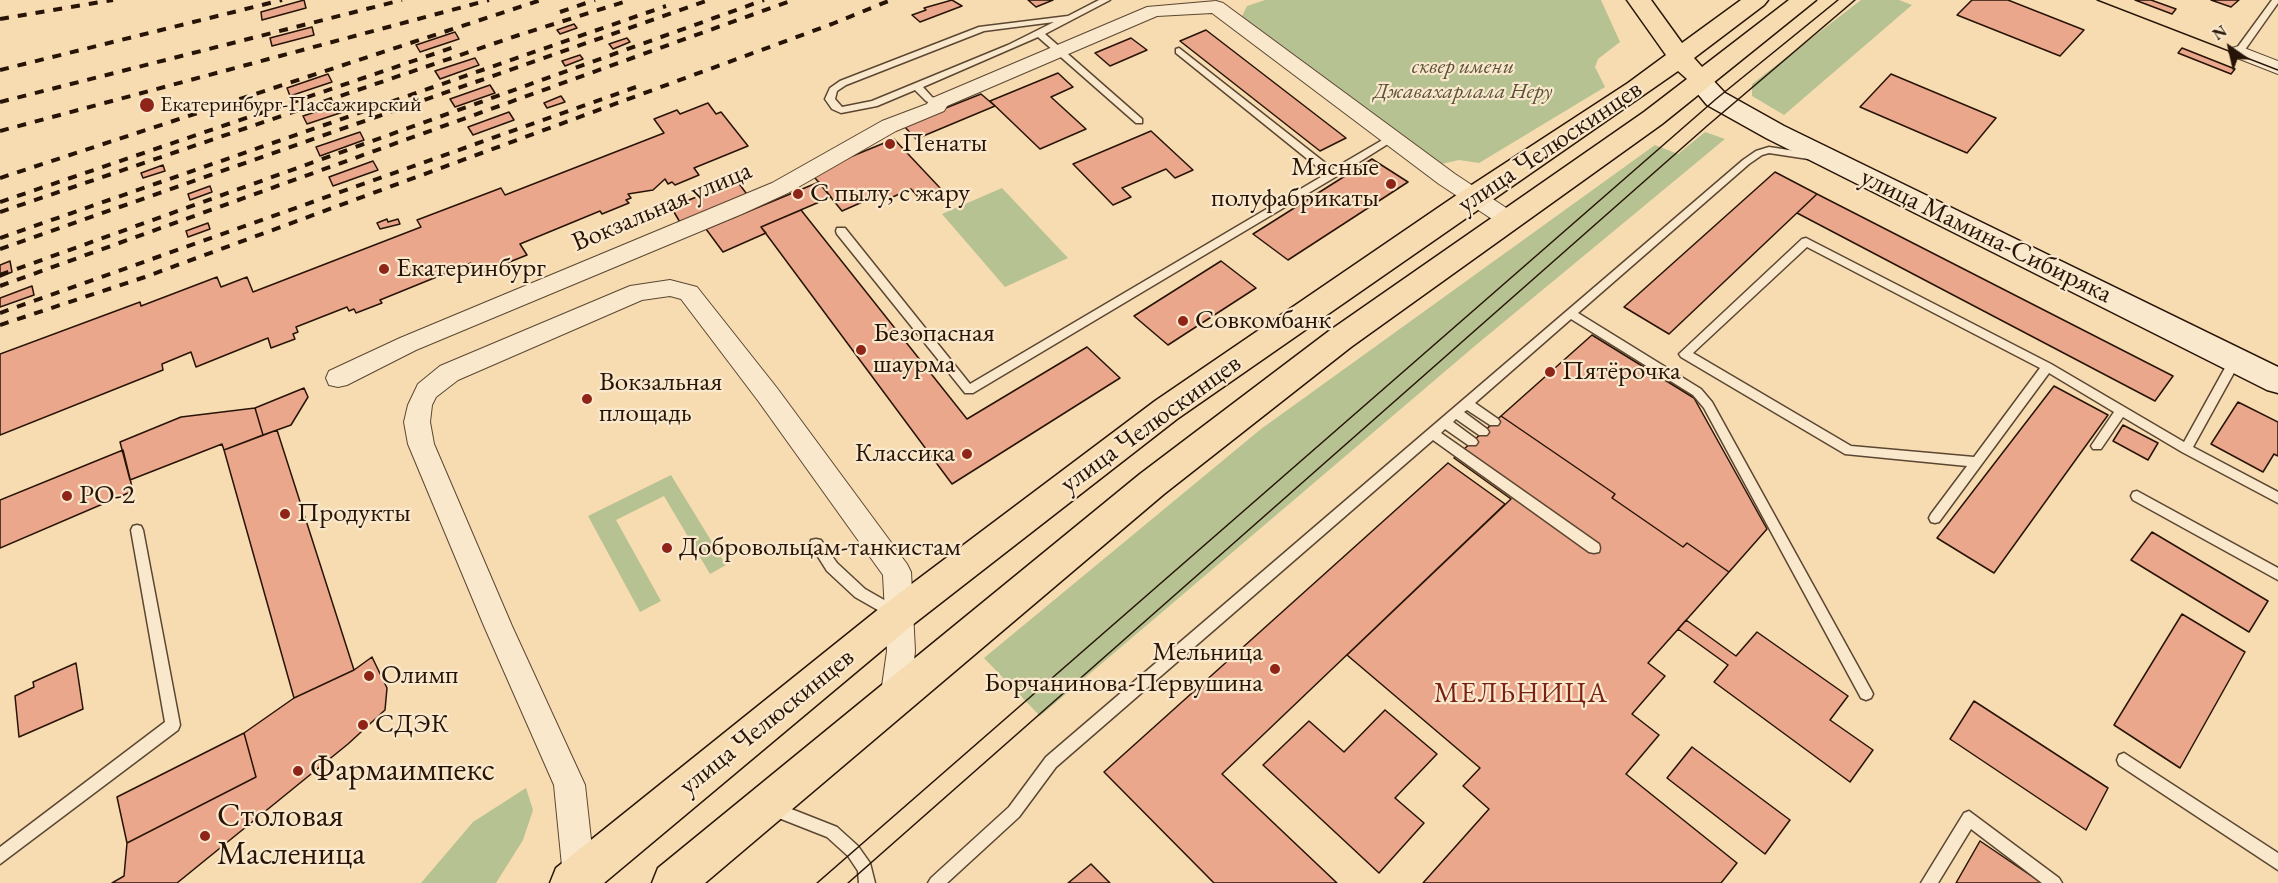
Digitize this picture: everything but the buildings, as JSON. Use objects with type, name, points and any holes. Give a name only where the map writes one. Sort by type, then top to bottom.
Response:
[{"type":"main road","points":[[1639,0],[1700,81]]},
{"type":"main road","name":"улица Челюскинцев","points":[[673,883],[1152,484],[1340,339],[1700,81],[1804,0]]},
{"type":"main road","points":[[1739,5],[1758,37]]},
{"type":"main road","name":"улица Челюскинцев","points":[[575,880],[898,615],[1166,410],[1474,197],[1637,89],[1739,5]]},
{"type":"main road","name":"улица Мамина-Сибиряка","points":[[1700,81],[1716,99],[1831,159],[2278,381]]},
{"type":"street","points":[[1211,4],[1474,197],[1509,220]]},
{"type":"street","name":"Вокзальная улица","points":[[338,378],[408,344],[734,210],[780,188],[889,126],[1059,50],[1154,11],[1211,4]]},
{"type":"street","points":[[2239,52],[2278,68]]},
{"type":"street","points":[[575,880],[569,785],[498,626],[421,444],[417,422],[420,405],[427,391],[449,373],[615,300],[656,288],[681,289],[689,293],[768,395],[897,572],[901,651],[895,700]]},
{"type":"lane","points":[[1066,18],[982,29],[843,83],[833,90],[830,99],[835,107],[841,110],[874,104],[1011,47],[1106,0]]},
{"type":"lane","points":[[2239,52],[2276,0]]},
{"type":"lane","points":[[1038,32],[1140,121]]},
{"type":"lane","points":[[1179,51],[1333,174]]},
{"type":"lane","points":[[916,86],[937,105]]},
{"type":"lane","points":[[841,231],[969,390],[1394,137]]},
{"type":"lane","points":[[936,883],[1014,812],[1051,762],[1570,313],[1759,153],[1769,150],[1831,159]]},
{"type":"lane","points":[[1977,462],[1849,451],[1685,354],[1806,242],[2047,367],[2186,449],[2278,498]]},
{"type":"lane","points":[[1570,313],[1697,392],[1708,405],[1866,694]]},
{"type":"lane","points":[[2186,449],[2235,360]]},
{"type":"lane","points":[[1935,518],[2047,367]]},
{"type":"lane","points":[[1466,404],[1494,422]]},
{"type":"lane","points":[[2097,446],[2121,411]]},
{"type":"lane","points":[[1456,413],[1483,432]]},
{"type":"lane","points":[[1444,422],[1472,442]]},
{"type":"lane","points":[[1432,433],[1594,548]]},
{"type":"lane","points":[[2137,496],[2278,574]]},
{"type":"lane","points":[[0,856],[173,725],[137,530]]},
{"type":"lane","points":[[816,544],[832,567],[860,593],[898,615]]},
{"type":"lane","points":[[2124,760],[2278,861]]},
{"type":"lane","points":[[764,806],[832,832],[853,851],[865,868],[867,883]]},
{"type":"lane","points":[[1929,883],[1969,818],[2054,883]]},
{"type":"green space","name":"сквер имени Джавахарлала Неру","points":[[1265,0],[1601,0],[1620,42],[1598,59],[1595,67],[1605,87],[1479,163],[1459,160],[1437,165],[1409,146],[1408,139],[1240,20],[1247,6]]},
{"type":"green space","points":[[1861,0],[1899,0],[1912,5],[1784,115],[1752,96],[1752,84]]},
{"type":"green space","points":[[1705,132],[1725,139],[1476,345],[1040,716],[984,658],[1261,429],[1655,145],[1678,154]]},
{"type":"green space","points":[[1002,188],[1068,258],[1005,287],[942,214]]},
{"type":"green space","points":[[671,475],[726,565],[710,574],[664,496],[616,520],[661,601],[640,612],[588,516]]},
{"type":"green space","points":[[526,788],[533,810],[523,840],[496,883],[421,883],[473,822]]},
{"type":"tram line","points":[[817,883],[1716,99],[1838,0]]},
{"type":"tram line","points":[[848,883],[1707,126],[1855,0]]},
{"type":"tram line","points":[[2097,0],[2278,70]]},
{"type":"railway","points":[[0,19],[113,0]]},
{"type":"railway","points":[[0,70],[282,0]]},
{"type":"railway","points":[[0,102],[402,0]]},
{"type":"railway","points":[[0,131],[489,0]]},
{"type":"railway","points":[[0,178],[541,0]]},
{"type":"railway","points":[[560,12],[595,0]]},
{"type":"railway","points":[[0,212],[519,35],[630,0]]},
{"type":"railway","points":[[0,249],[709,0]]},
{"type":"railway","points":[[0,275],[764,0]]},
{"type":"railway","points":[[0,286],[793,0]]},
{"type":"railway","points":[[0,325],[145,277],[832,24],[891,0]]},
{"type":"railway","points":[[0,238],[666,6]]},
{"type":"railway","points":[[0,202],[460,45]]},
{"type":"railway","points":[[0,313],[636,87]]},
{"type":"place","name":"Екатеринбург-Пассажирский","points":[[147,105]]},
{"type":"place","name":"Пенаты","points":[[890,144]]},
{"type":"place","name":"Мясные полуфабрикаты","points":[[1391,184]]},
{"type":"place","name":"С пылу, с жару","points":[[798,194]]},
{"type":"place","name":"Екатеринбург","points":[[384,269]]},
{"type":"place","name":"Совкомбанк","points":[[1183,321]]},
{"type":"place","name":"Безопасная шаурма","points":[[861,350]]},
{"type":"place","name":"Пятёрочка","points":[[1550,372]]},
{"type":"place","name":"Вокзальная площадь","points":[[587,399]]},
{"type":"place","name":"Классика","points":[[967,454]]},
{"type":"place","name":"РО-2","points":[[67,496]]},
{"type":"place","name":"Продукты","points":[[285,514]]},
{"type":"place","name":"Добровольцам-танкистам","points":[[667,548]]},
{"type":"place","name":"Мельница Борчанинова-Первушина","points":[[1275,669]]},
{"type":"place","name":"Олимп","points":[[369,676]]},
{"type":"place","name":"СДЭК","points":[[363,725]]},
{"type":"place","name":"Фармаимпекс","points":[[298,771]]},
{"type":"place","name":"Столовая Масленица","points":[[205,836]]},
{"type":"district","name":"МЕЛЬНИЦА","points":[[1521,694]]}]
